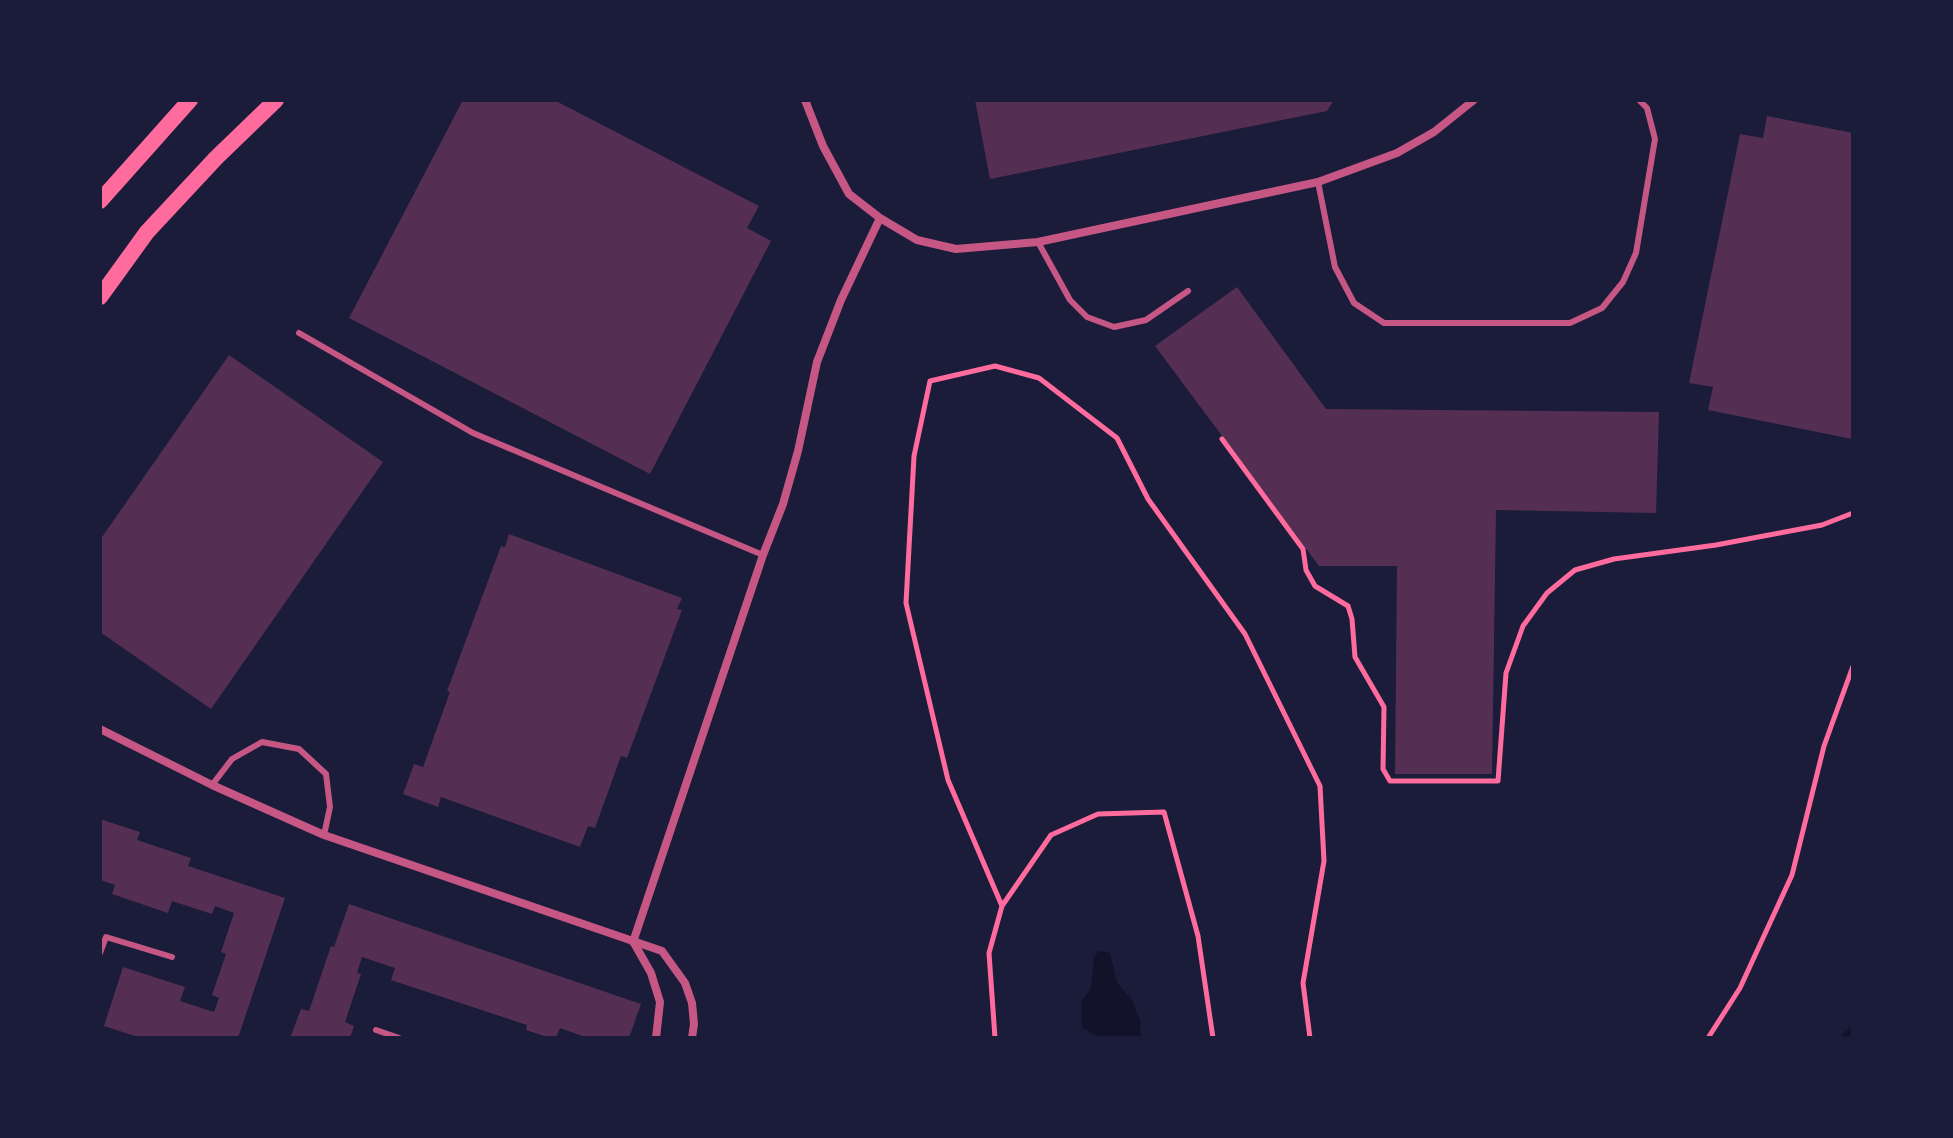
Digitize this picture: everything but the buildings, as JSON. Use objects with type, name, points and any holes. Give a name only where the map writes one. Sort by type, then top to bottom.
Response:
[{"type":"main road","points":[[100,201],[190,100]]},
{"type":"main road","points":[[100,297],[147,232],[276,100]]},
{"type":"street","points":[[805,100],[823,146],[849,194],[880,218],[917,240],[956,249],[1038,242],[1318,182],[1397,153],[1434,132],[1474,100]]},
{"type":"street","points":[[656,1038],[660,1002],[651,973],[633,942],[783,504],[817,362],[841,300],[880,218]]},
{"type":"street","points":[[100,729],[212,785],[324,835],[662,951],[685,983],[692,1003],[692,1038]]},
{"type":"lane","points":[[1318,182],[1335,267],[1354,303],[1384,323],[1570,323],[1602,308],[1623,282],[1636,253],[1655,139],[1647,108],[1639,100]]},
{"type":"lane","points":[[1038,242],[1070,300],[1087,317],[1114,327],[1146,320],[1188,291]]},
{"type":"lane","points":[[299,333],[473,433],[763,555]]},
{"type":"lane","points":[[212,785],[232,759],[262,742],[299,749],[326,774],[330,807],[324,835]]},
{"type":"lane","points":[[100,953],[106,937],[172,957]]},
{"type":"lane","points":[[376,1030],[399,1038]]},
{"type":"path","points":[[1002,906],[948,780],[906,603],[914,456],[930,381],[995,366],[1039,378],[1117,438],[1148,499],[1245,634],[1320,786],[1324,861],[1303,983],[1310,1038]]},
{"type":"path","points":[[1222,439],[1303,549],[1306,570],[1315,586],[1348,606],[1355,657],[1384,707],[1383,769],[1390,781],[1498,781],[1506,673],[1523,626],[1547,593],[1575,570],[1614,559],[1716,545],[1822,525],[1853,513]]},
{"type":"path","points":[[1708,1038],[1740,988],[1792,875],[1824,746],[1853,666]]},
{"type":"path","points":[[995,1038],[989,953],[1002,906],[1051,835],[1098,814],[1164,812],[1198,936],[1213,1038]]},
{"type":"shaded area","points":[[1100,951],[1110,953],[1117,982],[1132,1000],[1140,1020],[1141,1038],[1095,1038],[1082,1027],[1081,1002],[1091,988],[1094,956]]},
{"type":"waterway","points":[[1846,1038],[1853,1032]]}]
